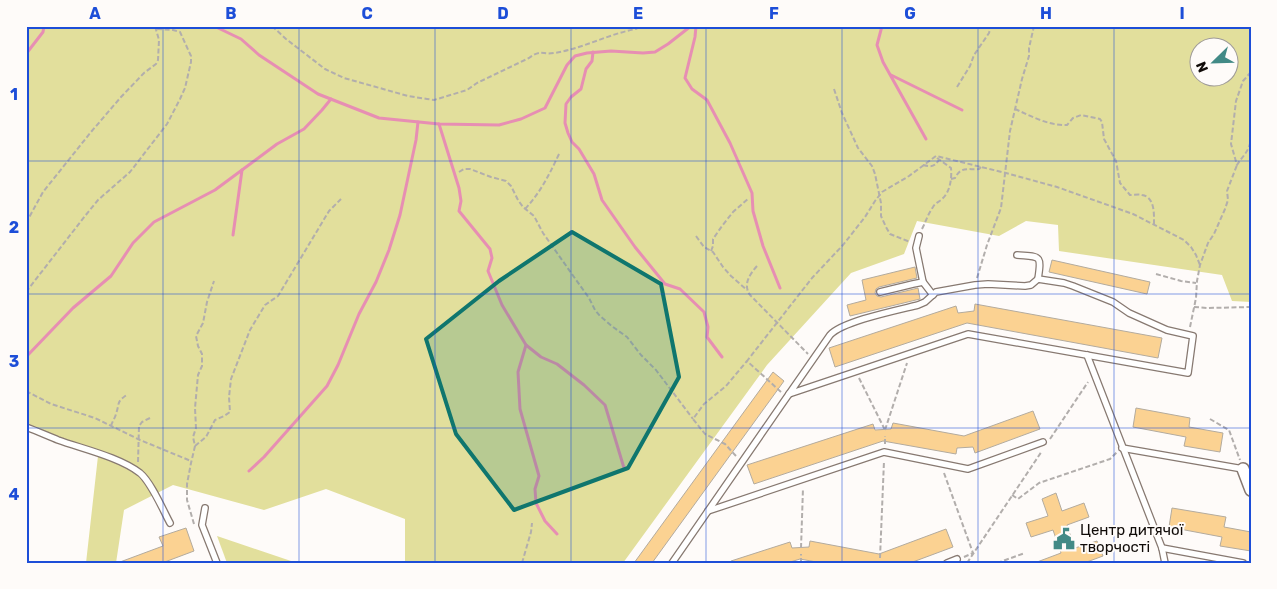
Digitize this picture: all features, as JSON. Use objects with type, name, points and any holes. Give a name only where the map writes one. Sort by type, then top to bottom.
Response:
[{"type":"street","points":[[1244,469],[1251,490]]},
{"type":"lane","points":[[919,236],[916,248],[923,282],[933,295]]},
{"type":"lane","points":[[672,563],[830,334],[838,328],[851,323],[918,305],[925,302],[936,292],[988,284],[1031,285],[1038,279],[1041,262],[1036,256],[1017,255]]},
{"type":"lane","points":[[788,396],[968,334],[1188,373],[1193,336],[1167,330],[1129,313],[1113,302],[1073,286],[1038,279]]},
{"type":"lane","points":[[880,292],[923,282]]},
{"type":"lane","points":[[1087,355],[1162,548],[1165,563]]},
{"type":"lane","points":[[26,427],[112,459],[137,472],[146,479],[170,523]]},
{"type":"lane","points":[[708,511],[884,452],[968,469],[1044,444]]},
{"type":"lane","points":[[1122,448],[1244,469]]},
{"type":"lane","points":[[205,508],[202,525],[217,563]]},
{"type":"lane","points":[[1162,548],[1243,563]]},
{"type":"lane","points":[[947,563],[957,559]]},
{"type":"path","points":[[272,26],[286,40],[325,69],[344,78],[408,96],[434,100],[467,90],[536,53],[544,52],[549,54],[570,50],[641,26]]},
{"type":"path","points":[[957,87],[970,66],[974,55],[989,34],[991,26]]},
{"type":"path","points":[[975,285],[1001,208],[1010,131],[1029,56],[1034,26]]},
{"type":"path","points":[[26,223],[43,192],[91,132],[121,97],[144,73],[156,64],[159,40],[156,27],[180,32],[191,56],[185,88],[168,124],[130,172],[94,206],[26,292]]},
{"type":"path","points":[[1237,164],[1231,144],[1236,101],[1243,80],[1251,72]]},
{"type":"path","points":[[834,89],[842,113],[858,148],[872,166],[879,195],[881,216],[886,227],[890,234],[917,245]]},
{"type":"path","points":[[1015,109],[1035,118],[1064,125],[1067,125],[1073,118],[1081,115],[1100,119],[1104,139],[1116,161],[1120,183],[1130,195],[1143,195],[1150,199],[1154,207],[1154,225]]},
{"type":"path","points":[[1188,335],[1196,298],[1196,284],[1200,265],[1208,243],[1225,209],[1228,200],[1227,191],[1237,164],[1249,148],[1251,137]]},
{"type":"path","points":[[525,209],[545,184],[560,152]]},
{"type":"path","points":[[693,419],[704,404],[726,386],[747,361],[812,278],[843,245],[879,195],[936,156],[1057,187],[1133,214],[1184,240],[1192,247],[1200,265]]},
{"type":"path","points":[[919,236],[934,204],[943,199],[947,194],[951,179],[951,168],[936,156]]},
{"type":"path","points":[[923,165],[931,167],[940,160]]},
{"type":"path","points":[[951,179],[955,178],[958,172],[982,167]]},
{"type":"path","points":[[459,172],[464,169],[470,169],[506,181],[511,186],[518,200],[534,216],[543,233],[600,316],[627,337],[656,370],[704,434],[726,444],[742,462]]},
{"type":"path","points":[[711,251],[714,246],[713,239],[722,226],[733,212],[749,198]]},
{"type":"path","points":[[195,446],[206,437],[214,420],[230,412],[231,380],[250,330],[265,305],[278,296],[329,211],[341,199]]},
{"type":"path","points":[[696,236],[704,247],[711,251],[727,272],[747,290],[813,359]]},
{"type":"path","points":[[747,290],[746,284],[757,266]]},
{"type":"path","points":[[1156,274],[1196,284]]},
{"type":"path","points":[[195,526],[187,500],[187,484],[195,446],[193,436],[196,428],[198,375],[202,366],[202,354],[196,336],[203,323],[214,281]]},
{"type":"path","points":[[1194,307],[1251,307]]},
{"type":"path","points":[[856,372],[885,430],[910,354]]},
{"type":"path","points":[[747,361],[788,396]]},
{"type":"path","points":[[1050,439],[1094,374]]},
{"type":"path","points":[[26,391],[51,404],[94,418],[138,439],[192,461]]},
{"type":"path","points":[[111,426],[116,415],[118,402],[128,394]]},
{"type":"path","points":[[137,472],[138,426],[150,418]]},
{"type":"path","points":[[1210,419],[1229,430],[1244,469]]},
{"type":"path","points":[[880,558],[885,436]]},
{"type":"path","points":[[967,563],[1044,444]]},
{"type":"path","points":[[1012,495],[1018,498],[1039,483],[1110,459],[1122,448]]},
{"type":"path","points":[[940,463],[973,554]]},
{"type":"path","points":[[801,548],[803,479]]},
{"type":"path","points":[[522,563],[532,523]]},
{"type":"path","points":[[997,563],[1026,553]]},
{"type":"path","points":[[801,554],[801,563]]},
{"type":"highlighted area","points":[[572,232],[661,284],[679,377],[628,468],[514,510],[456,434],[426,339],[499,281]]},
{"type":"shaded area","points":[[26,26],[1251,26],[1251,302],[1232,301],[1222,275],[1059,251],[1058,225],[1026,221],[999,236],[917,221],[904,254],[851,273],[767,365],[623,563],[405,563],[405,519],[326,489],[264,510],[173,485],[124,510],[116,563],[86,563],[98,456],[26,429]]},
{"type":"shaded area","points":[[217,536],[294,562],[295,563],[227,563]]},
{"type":"building","points":[[1052,260],[1150,282],[1147,294],[1049,272]]},
{"type":"building","points":[[915,267],[917,278],[879,287],[875,293],[881,297],[918,288],[920,299],[850,316],[847,305],[866,300],[862,280]]},
{"type":"building","points":[[975,304],[1162,338],[1158,358],[967,323],[835,367],[829,348],[956,306],[958,313],[974,311]]},
{"type":"building","points":[[773,372],[784,381],[652,563],[634,563]]},
{"type":"building","points":[[1136,408],[1190,418],[1189,427],[1223,433],[1220,452],[1184,446],[1186,437],[1133,427]]},
{"type":"building","points":[[1033,411],[1040,429],[975,453],[973,447],[957,448],[956,454],[883,441],[754,484],[747,465],[873,424],[875,430],[891,429],[893,423],[964,436]]},
{"type":"building","points":[[1056,493],[1062,511],[1084,503],[1089,517],[1067,525],[1075,548],[1097,541],[1103,556],[1084,563],[1037,563],[1061,553],[1053,530],[1031,537],[1026,523],[1048,516],[1042,499]]},
{"type":"building","points":[[1172,508],[1226,517],[1224,527],[1251,532],[1251,551],[1220,546],[1222,537],[1169,527]]},
{"type":"building","points":[[186,528],[194,551],[162,563],[120,563],[163,546],[159,537]]},
{"type":"building","points":[[946,529],[953,547],[910,563],[822,563],[800,559],[787,563],[731,563],[731,561],[790,542],[792,548],[809,547],[810,541],[879,554]]},
{"type":"waterway","points":[[26,54],[43,32],[44,26]]},
{"type":"waterway","points":[[210,26],[241,39],[259,55],[318,94],[379,118],[439,124],[499,125],[521,119],[545,108],[567,65],[575,56],[611,51],[655,52],[691,26]]},
{"type":"waterway","points":[[696,26],[685,78],[692,89],[707,100],[730,143],[752,193],[753,211],[763,246],[780,288]]},
{"type":"waterway","points":[[882,26],[877,45],[883,62],[926,139]]},
{"type":"waterway","points":[[593,52],[592,61],[586,69],[581,89],[566,104],[565,123],[568,133],[594,174],[602,200],[635,247],[665,284],[680,289],[704,312],[708,327],[707,337],[722,357]]},
{"type":"waterway","points":[[891,75],[962,110]]},
{"type":"waterway","points":[[26,357],[73,308],[111,276],[133,243],[154,222],[215,190],[277,144],[304,129],[331,99]]},
{"type":"waterway","points":[[249,471],[264,457],[327,386],[338,365],[389,250],[400,215],[418,122]]},
{"type":"waterway","points":[[439,124],[459,188],[461,201],[459,211],[490,249],[492,258],[488,271],[502,305],[526,345],[518,372],[520,409],[539,476],[535,489],[536,503],[545,521],[557,534]]},
{"type":"waterway","points":[[233,235],[242,170]]},
{"type":"waterway","points":[[526,345],[541,357],[557,364],[584,385],[605,405],[624,468]]},
{"type":"place","name":"Центр дитячої творчості","points":[[1064,539]]}]
